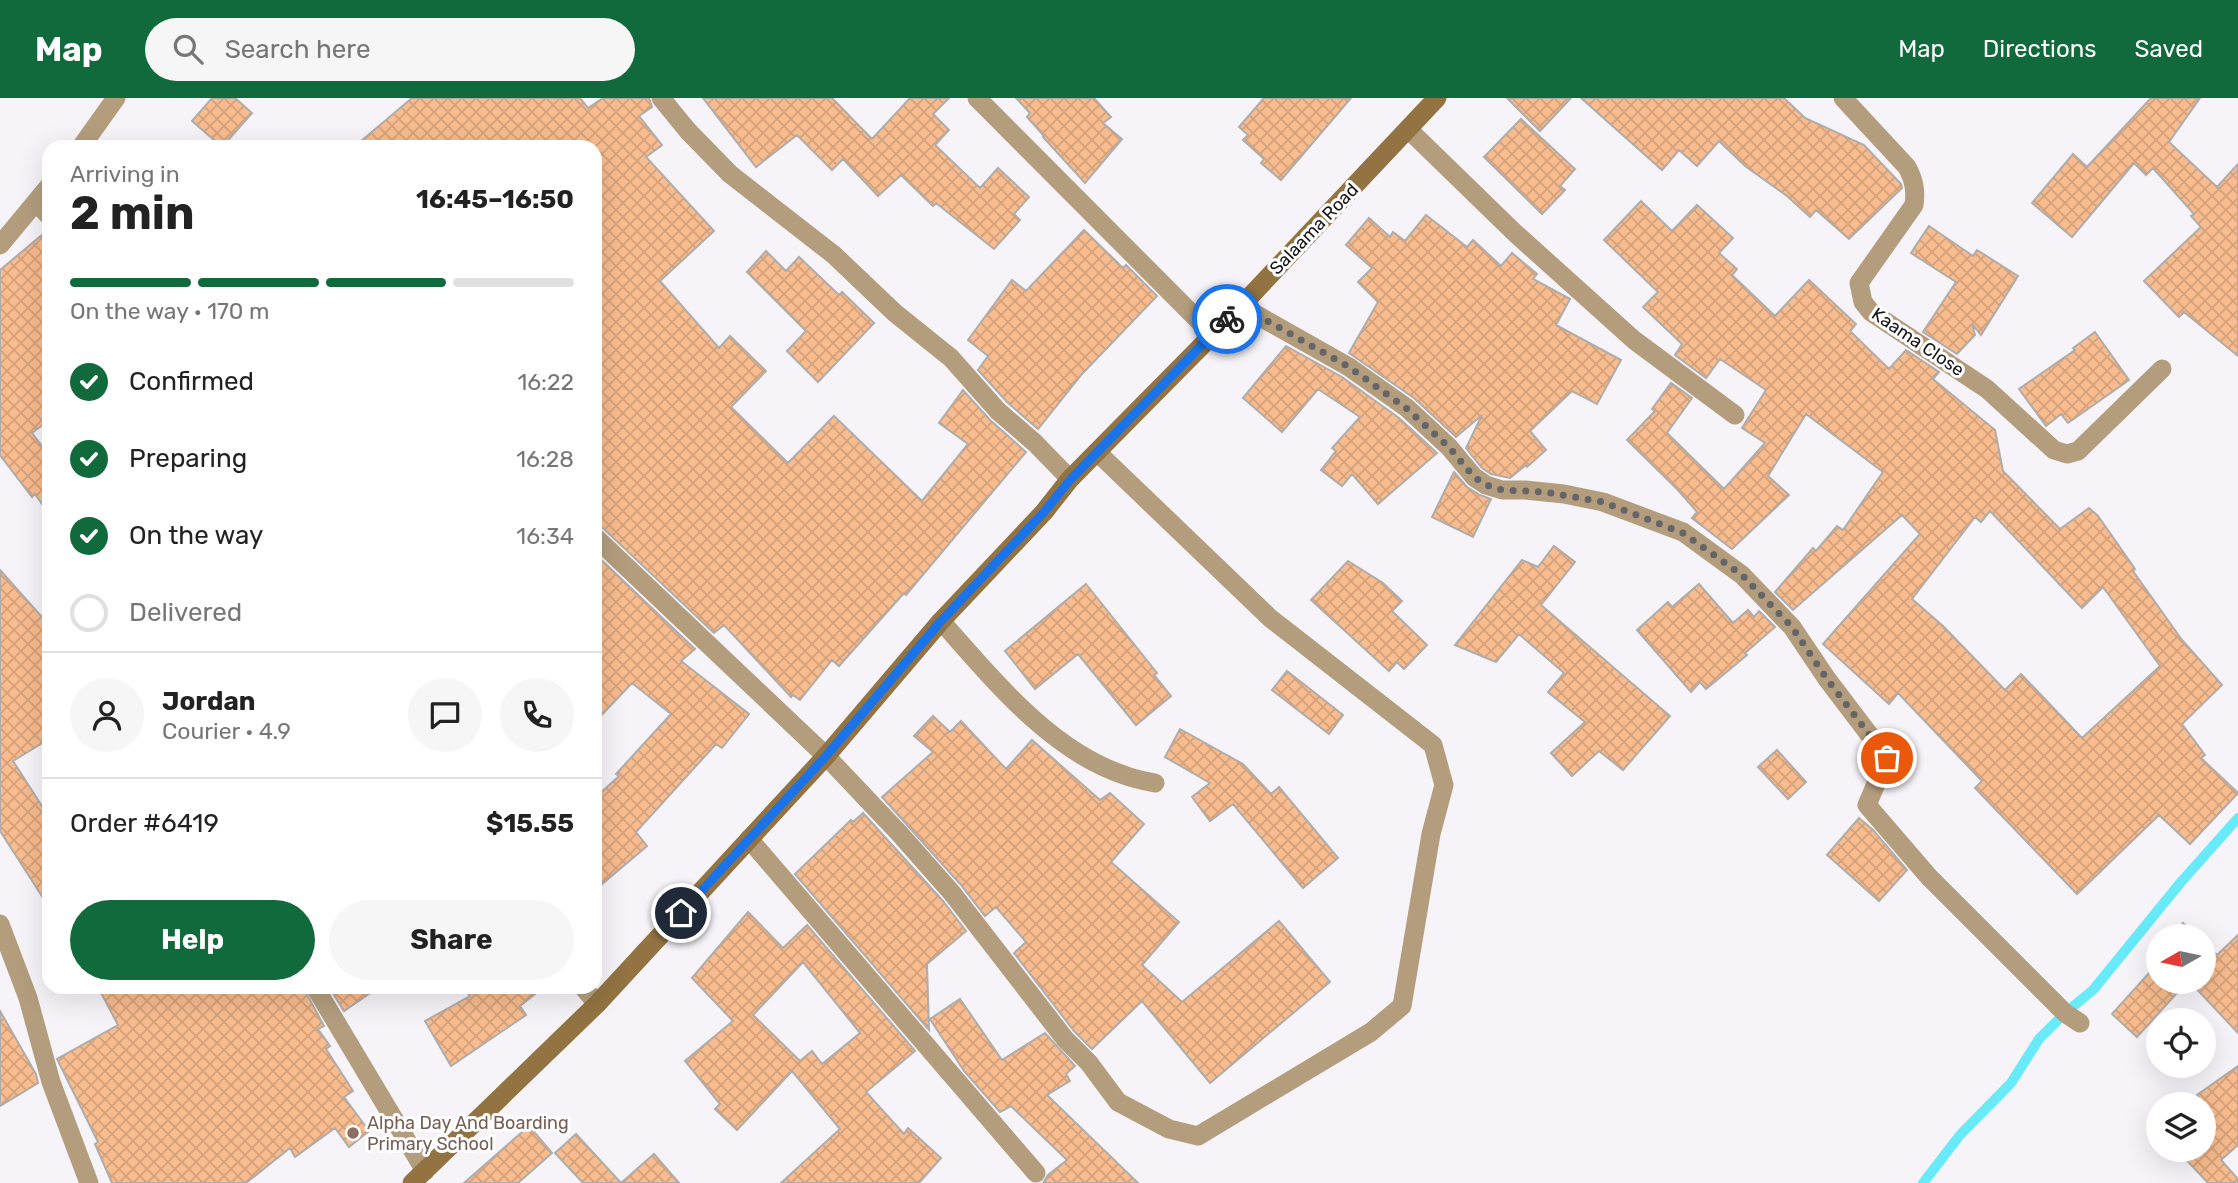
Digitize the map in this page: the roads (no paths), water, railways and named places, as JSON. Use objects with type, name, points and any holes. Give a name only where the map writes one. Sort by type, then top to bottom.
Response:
[{"type":"main road","name":"Salaama Road","points":[[418,1177],[597,1004],[826,756],[941,621],[1044,512],[1070,480],[1241,306],[1437,98]]},
{"type":"street","points":[[86,140],[116,98]]},
{"type":"street","points":[[662,98],[688,131],[730,174],[834,255],[895,313],[951,358],[998,411],[1035,443],[1070,480]]},
{"type":"street","points":[[976,98],[1212,334]]},
{"type":"street","name":"Kaama Close","points":[[1843,98],[1907,167],[1916,191],[1914,205],[1859,283],[1863,302],[1871,312],[1987,389],[2044,443],[2067,454],[2078,452],[2162,369]]},
{"type":"street","points":[[1409,130],[1515,233],[1634,340],[1735,415]]},
{"type":"street","points":[[0,245],[42,209]]},
{"type":"street","points":[[1241,306],[1349,367],[1406,408],[1449,447],[1474,477],[1486,485],[1502,490],[1564,494],[1603,502],[1683,533],[1742,575],[1792,627],[1827,679],[1887,758],[1867,805],[1929,877],[2065,1013],[2080,1023]]},
{"type":"street","points":[[602,544],[826,756],[899,833],[952,893],[1065,1039],[1089,1063],[1118,1102],[1169,1129],[1198,1136],[1371,1032],[1402,1006],[1432,834],[1444,785],[1433,745],[1270,618],[1097,452]]},
{"type":"street","points":[[941,621],[1004,692],[1048,732],[1095,762],[1123,775],[1155,783]]},
{"type":"street","points":[[749,839],[1035,1173]]},
{"type":"street","points":[[0,924],[28,999],[51,1083],[70,1139],[89,1183]]},
{"type":"street","points":[[319,994],[418,1177]]},
{"type":"street","points":[[589,994],[597,1004]]},
{"type":"waterway","points":[[1923,1183],[1960,1135],[2011,1083],[2039,1039],[2093,990],[2181,882],[2238,818]]},
{"type":"place","name":"Alpha Day And Boarding Primary School","points":[[353,1133]]}]
